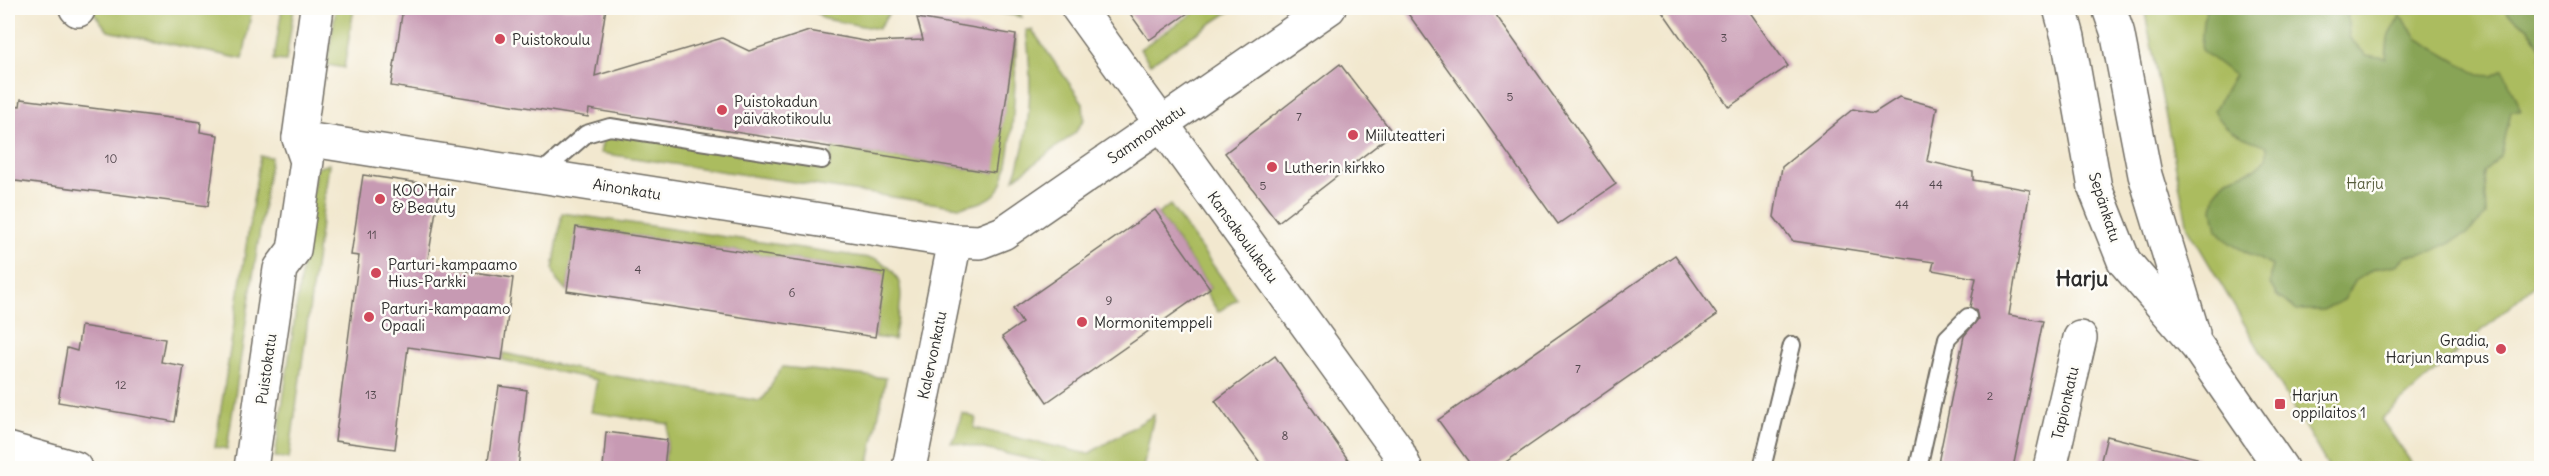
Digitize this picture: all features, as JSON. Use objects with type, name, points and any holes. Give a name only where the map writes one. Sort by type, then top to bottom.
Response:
[{"type":"street","name":"Puistokatu","points":[[251,468],[280,269],[273,246],[274,236],[286,158],[299,138],[317,8]]},
{"type":"street","name":"Kansakoulukatu","points":[[1078,8],[1396,448],[1405,468]]},
{"type":"street","name":"Sammonkatu","points":[[955,241],[981,242],[1003,233],[1329,8]]},
{"type":"street","name":"Sepänkatu","points":[[2060,8],[2068,37],[2096,188],[2124,261],[2197,346],[2281,468]]},
{"type":"street","name":"Sepänkatu","points":[[2109,8],[2117,31],[2145,175],[2197,346]]},
{"type":"street","name":"Ainonkatu","points":[[299,138],[955,241]]},
{"type":"street","name":"Kalervonkatu","points":[[909,468],[955,241]]},
{"type":"street","name":"Tapionkatu","points":[[2050,468],[2080,338]]},
{"type":"street","points":[[8,449],[75,468]]},
{"type":"lane","points":[[539,175],[586,134],[610,127],[822,160]]},
{"type":"lane","points":[[1918,468],[1947,338],[1968,317]]},
{"type":"lane","points":[[1762,468],[1792,345]]},
{"type":"green space","points":[[90,8],[252,8],[243,59],[108,31]]},
{"type":"green space","points":[[282,8],[294,8],[286,61],[274,60]]},
{"type":"green space","points":[[336,8],[354,8],[344,68],[327,65]]},
{"type":"green space","points":[[810,8],[893,8],[878,29],[825,19]]},
{"type":"green space","points":[[1016,8],[1022,17],[982,9]]},
{"type":"green space","points":[[1201,8],[1235,8],[1150,64],[1140,49]]},
{"type":"green space","name":"Harju","points":[[2144,8],[2541,8],[2541,279],[2381,419],[2415,468],[2329,468],[2188,228]]},
{"type":"green space","points":[[2208,8],[2347,8],[2349,37],[2366,55],[2386,58],[2388,39],[2400,16],[2418,39],[2479,75],[2492,76],[2503,70],[2521,111],[2511,111],[2501,157],[2484,172],[2486,215],[2467,234],[2433,251],[2407,256],[2396,265],[2374,269],[2356,280],[2344,300],[2323,310],[2297,310],[2277,296],[2270,284],[2272,266],[2231,244],[2217,230],[2213,209],[2216,192],[2227,179],[2254,169],[2267,158],[2267,146],[2230,130],[2214,110],[2234,75],[2201,50],[2203,20]]},
{"type":"green space","points":[[2504,8],[2541,8],[2541,49],[2528,27],[2507,14]]},
{"type":"green space","points":[[1026,30],[1032,30],[1083,103],[1084,119],[1075,133],[1014,179],[1024,143],[1029,105]]},
{"type":"green space","points":[[1016,35],[1013,117],[1007,164],[1003,181],[997,192],[989,199],[979,203],[959,207],[600,153],[603,140],[615,134],[829,168],[837,123],[859,152],[994,173]]},
{"type":"green space","points":[[260,156],[271,157],[227,449],[215,447]]},
{"type":"green space","points":[[329,164],[289,459],[275,457],[316,168]]},
{"type":"green space","points":[[1170,205],[1237,299],[1218,312],[1205,291],[1210,288],[1158,214]]},
{"type":"green space","points":[[562,213],[876,259],[888,266],[895,274],[899,284],[901,294],[894,340],[875,337],[884,273],[577,227],[567,291],[557,281],[553,270]]},
{"type":"green space","points":[[503,353],[581,370],[759,401],[783,367],[886,378],[868,468],[673,468],[664,467],[669,424],[591,412],[597,380],[502,360]]},
{"type":"green space","points":[[962,413],[976,418],[974,428],[1088,454],[1154,415],[1143,468],[1053,468],[1040,461],[951,442],[956,434]]},
{"type":"building","points":[[403,8],[606,8],[595,76],[722,38],[749,51],[809,31],[870,42],[923,40],[917,18],[1016,35],[995,173],[589,109],[588,117],[391,86]]},
{"type":"building","points":[[1126,8],[1195,8],[1149,40]]},
{"type":"building","points":[[1404,8],[1491,8],[1616,184],[1558,224]]},
{"type":"building","points":[[1660,8],[1747,8],[1788,66],[1729,107]]},
{"type":"building","points":[[1340,64],[1393,133],[1278,222],[1225,153]]},
{"type":"building","points":[[1899,97],[1937,107],[1927,161],[1973,172],[1973,180],[2030,190],[2009,315],[2043,321],[2013,468],[1937,468],[1964,336],[1978,319],[1976,310],[1970,307],[1976,278],[1932,270],[1934,262],[1793,241],[1774,217],[1782,167],[1853,109],[1874,113]]},
{"type":"building","points":[[21,99],[201,122],[200,132],[218,135],[208,206],[8,180],[8,105],[20,106]]},
{"type":"building","points":[[363,175],[440,186],[427,265],[513,278],[502,360],[408,347],[395,449],[335,441],[359,256],[351,255]]},
{"type":"building","points":[[1155,210],[1210,288],[1047,402],[1002,337],[1022,323],[1013,309]]},
{"type":"building","points":[[576,227],[885,273],[875,337],[567,291]]},
{"type":"building","points":[[1675,255],[1717,315],[1497,468],[1473,468],[1438,420]]},
{"type":"building","points":[[81,326],[165,339],[161,362],[184,366],[175,422],[58,402],[67,348],[77,351]]},
{"type":"building","points":[[1275,356],[1354,468],[1264,468],[1215,401]]},
{"type":"building","points":[[499,386],[527,390],[518,468],[487,468]]},
{"type":"building","points":[[606,432],[667,440],[664,468],[603,468]]},
{"type":"building","points":[[2107,436],[2197,458],[2196,468],[2099,468]]},
{"type":"place","name":"Puistokoulu","points":[[500,39]]},
{"type":"place","name":"Puistokadun päiväkotikoulu","points":[[722,110]]},
{"type":"place","name":"Miiluteatteri","points":[[1353,135]]},
{"type":"place","name":"Lutherin kirkko","points":[[1272,167]]},
{"type":"place","name":"KOO Hair & Beauty","points":[[380,199]]},
{"type":"place","name":"Parturi-kampaamo Hius-Parkki","points":[[376,273]]},
{"type":"place","name":"Parturi-kampaamo Opaali","points":[[369,317]]},
{"type":"place","name":"Mormonitemppeli","points":[[1082,322]]},
{"type":"place","name":"Gradia, Harjun kampus","points":[[2501,349]]},
{"type":"place","name":"Harjun oppilaitos 1","points":[[2280,404]]},
{"type":"district","name":"Harju","points":[[2082,278]]}]
